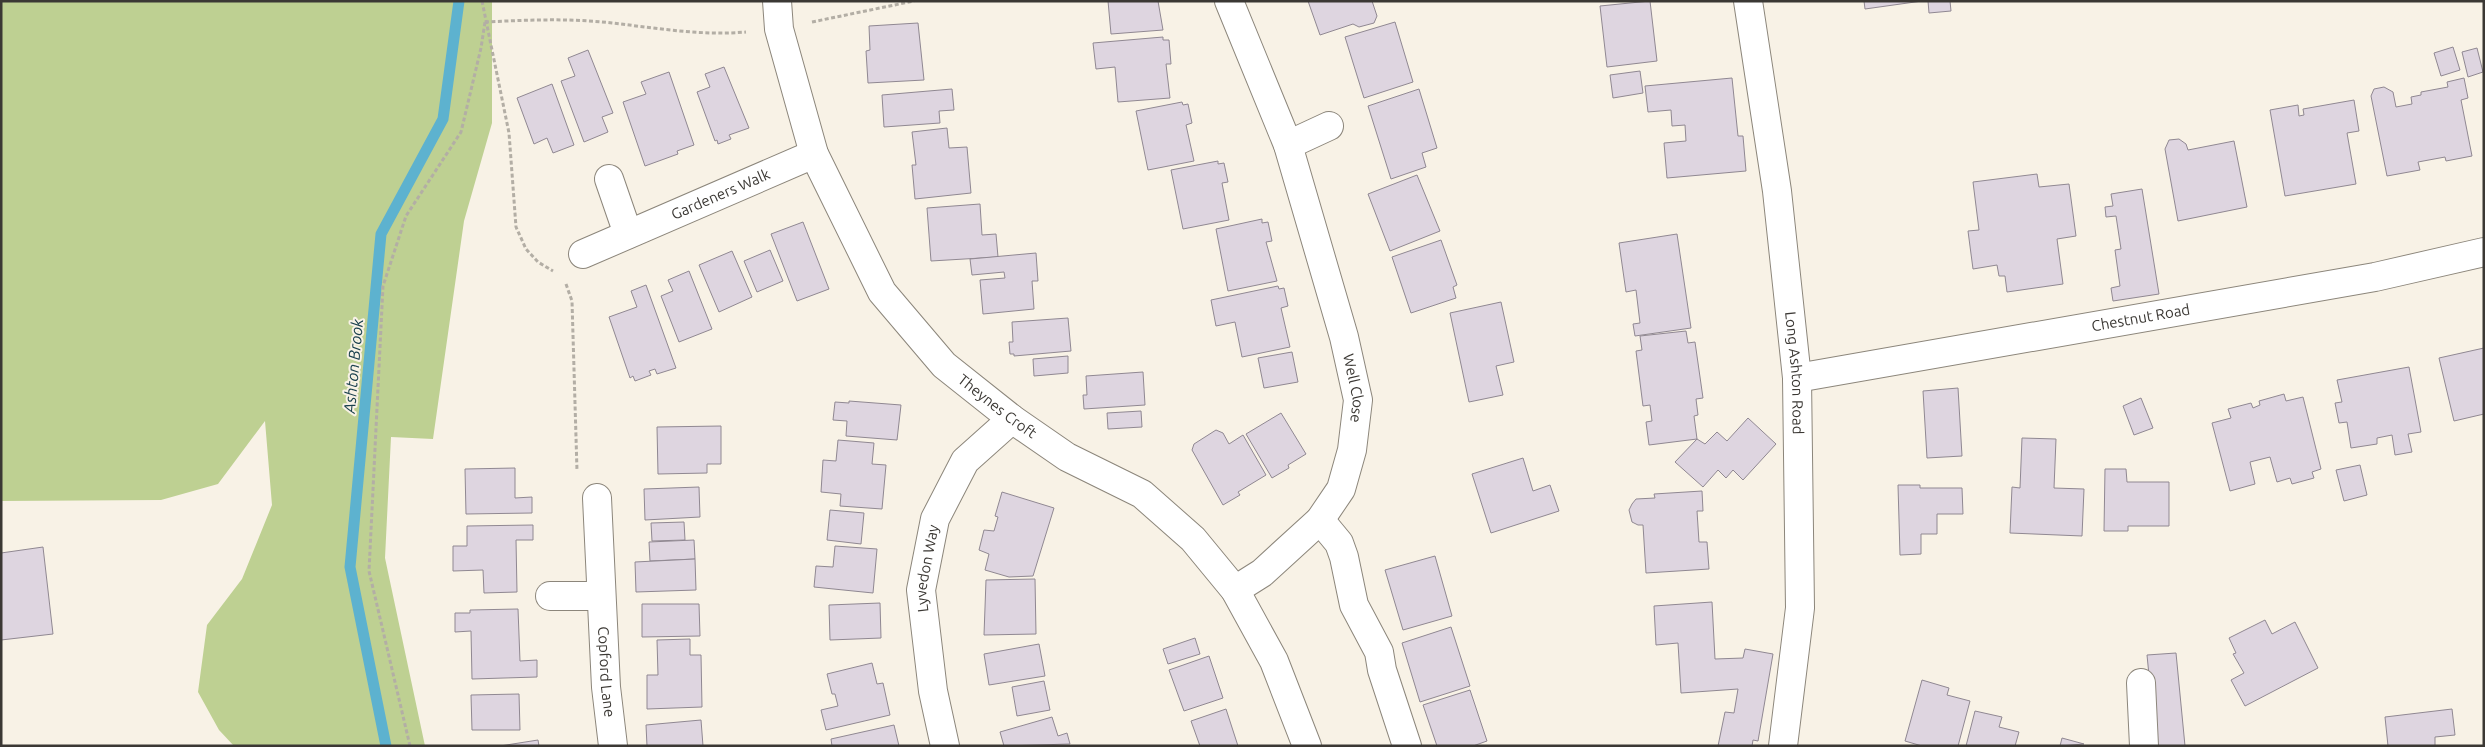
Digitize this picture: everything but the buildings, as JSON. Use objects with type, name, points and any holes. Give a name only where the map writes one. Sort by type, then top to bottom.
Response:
[{"type":"street","name":"Theynes Croft","points":[[777,1],[779,29],[814,154],[882,292],[944,365],[1012,419],[1067,457],[1142,494],[1193,539],[1235,590],[1274,661],[1307,746]]},
{"type":"street","name":"Well Close","points":[[1229,1],[1288,145],[1344,337],[1358,400],[1352,450],[1340,489],[1320,520],[1262,573],[1235,590]]},
{"type":"street","name":"Long Ashton Road","points":[[1748,1],[1777,191],[1797,378],[1800,608],[1783,746]]},
{"type":"street","points":[[1288,145],[1329,126]]},
{"type":"street","name":"Gardeners Walk","points":[[583,254],[814,154]]},
{"type":"street","points":[[608,178],[628,234]]},
{"type":"street","name":"Chestnut Road","points":[[1797,378],[2375,277],[2484,252]]},
{"type":"street","name":"Lyvedon Way","points":[[945,746],[933,691],[921,590],[935,519],[965,461],[1012,419]]},
{"type":"street","name":"Copford Lane","points":[[597,498],[606,687],[613,746]]},
{"type":"street","points":[[1320,520],[1339,543],[1342,550],[1354,605],[1379,652],[1382,670],[1407,746]]},
{"type":"street","points":[[550,596],[601,596]]},
{"type":"street","points":[[2142,683],[2144,746]]},
{"type":"path","points":[[482,1],[509,133],[516,227],[526,248],[538,262],[558,274]]},
{"type":"path","points":[[485,22],[553,20],[610,22],[667,30],[738,33],[779,29],[914,1]]},
{"type":"path","points":[[410,746],[369,571],[383,286],[406,216],[461,132],[481,48],[485,22]]},
{"type":"path","points":[[564,278],[572,301],[578,488],[597,498]]},
{"type":"green space","points":[[1,1],[492,1],[492,123],[464,221],[433,439],[391,437],[385,558],[425,746],[234,746],[219,730],[198,692],[207,625],[242,579],[272,505],[265,421],[218,484],[161,500],[1,501]]},
{"type":"waterway","name":"Ashton Brook","points":[[386,746],[350,567],[381,234],[443,119],[459,1]]}]
